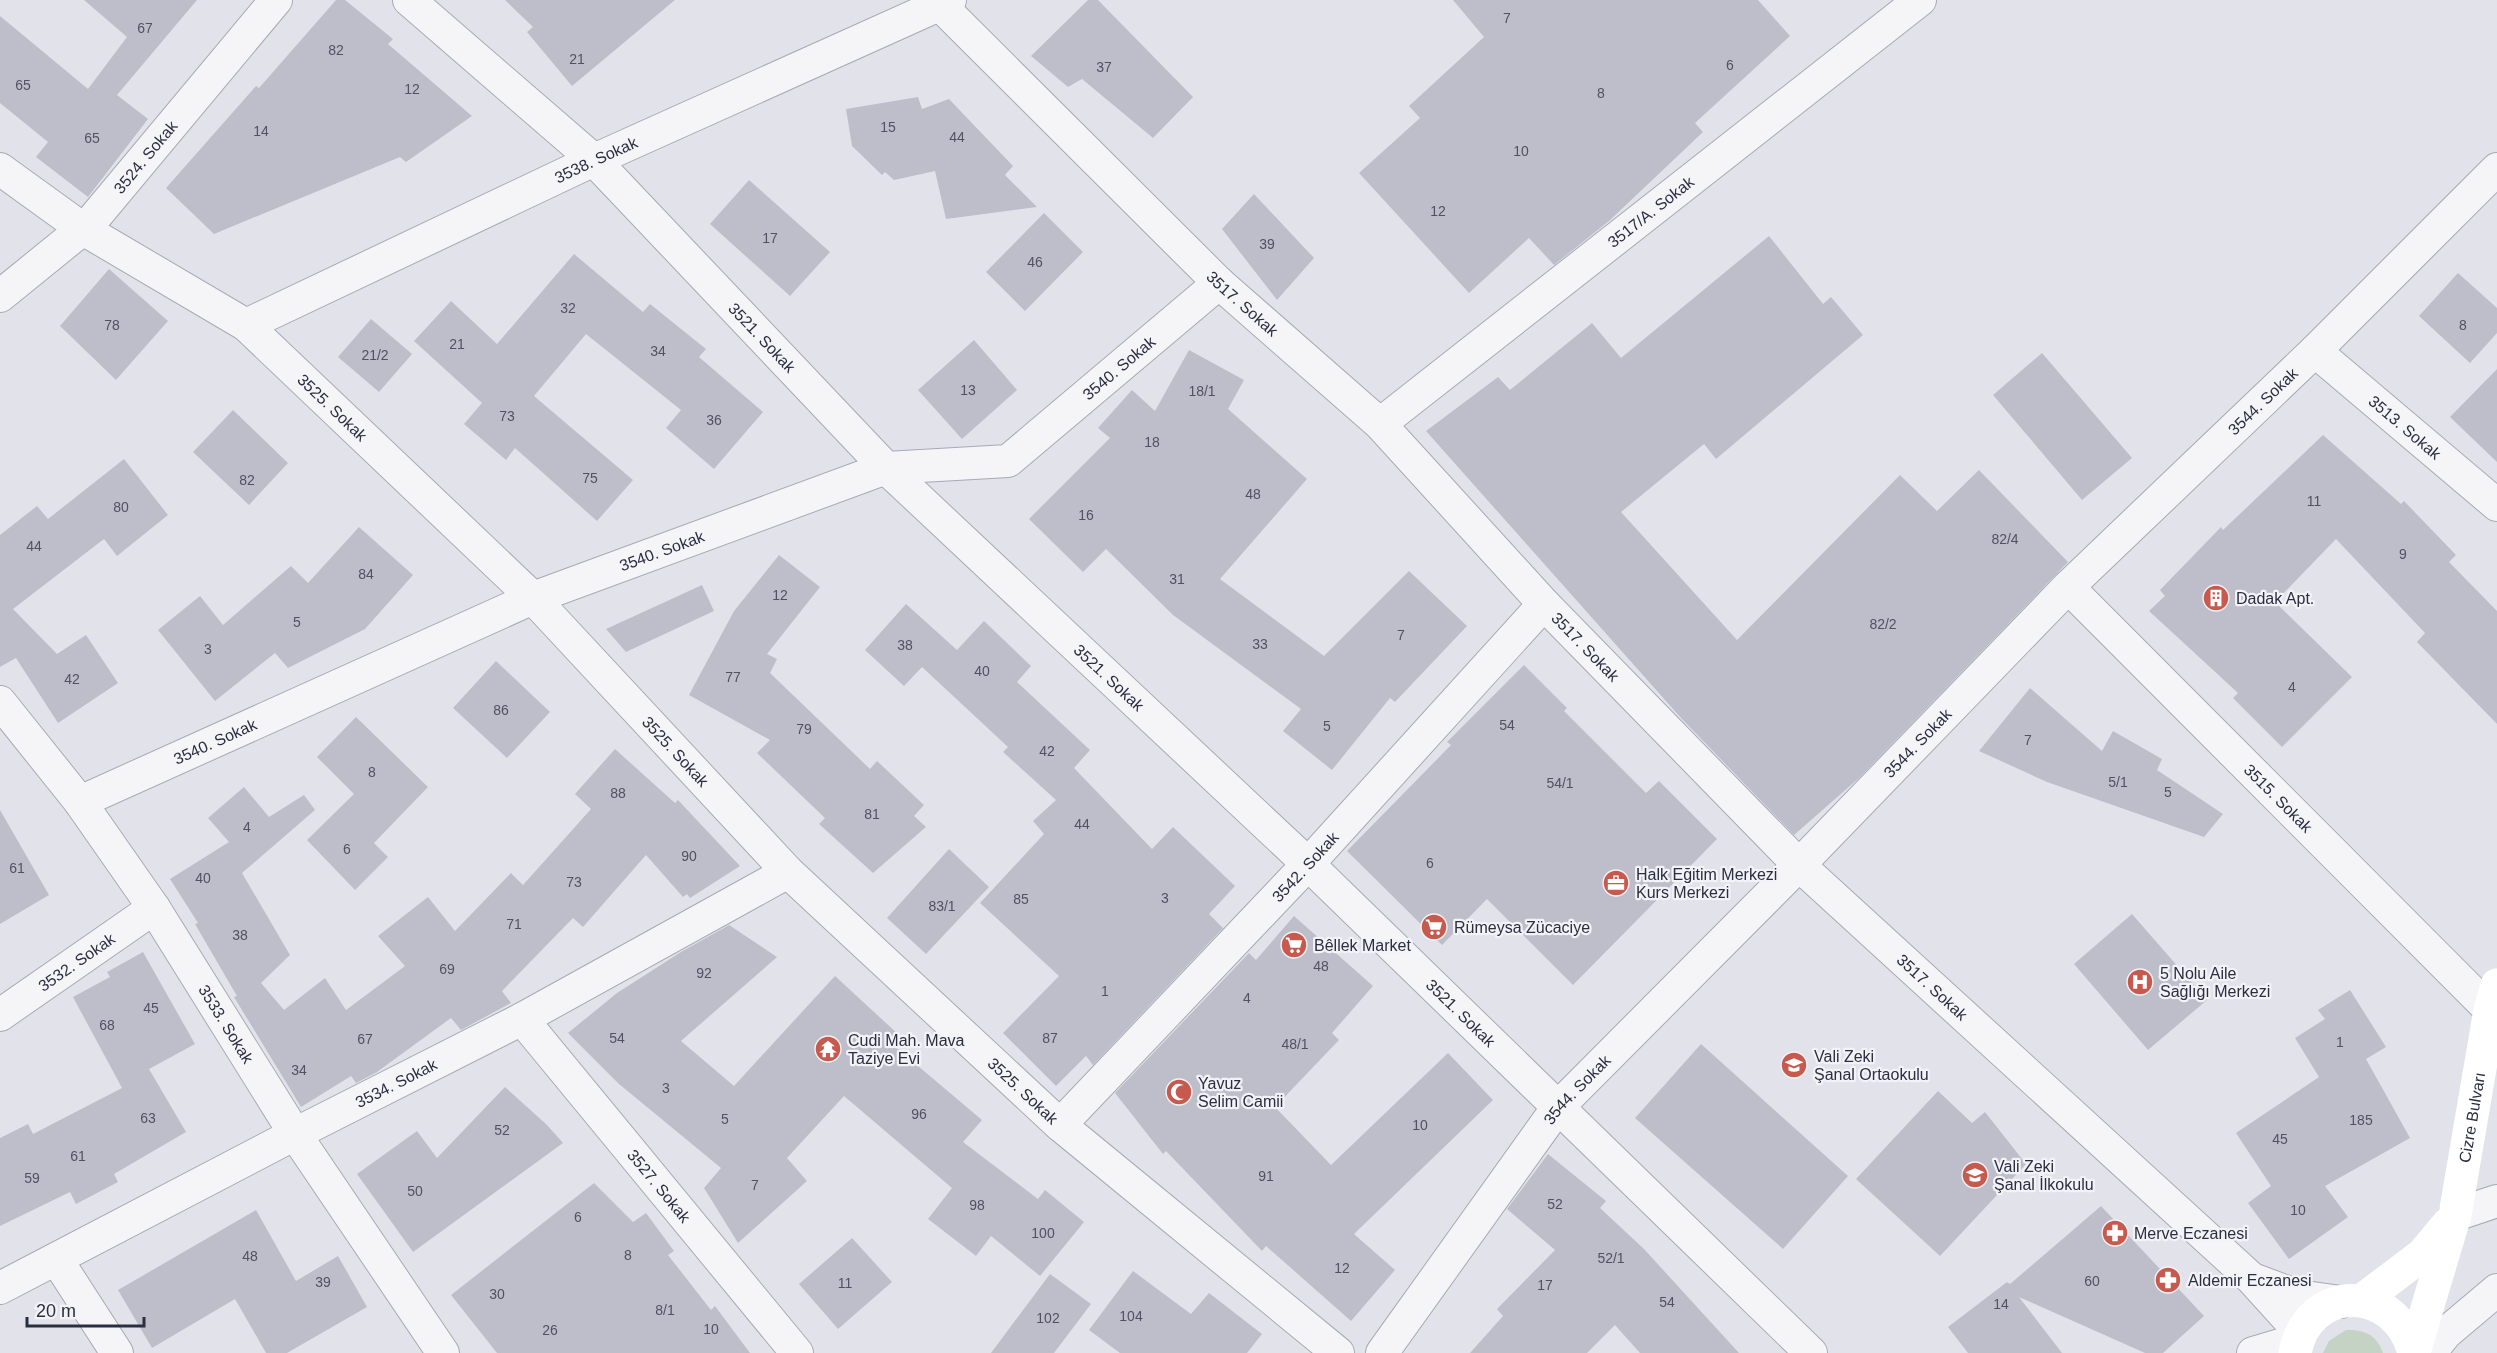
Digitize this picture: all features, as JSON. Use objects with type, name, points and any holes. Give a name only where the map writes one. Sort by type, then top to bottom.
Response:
[{"type":"main road","name":"Cizre Bulvarı","points":[[2420,1353],[2455,1215],[2494,998]]},
{"type":"main road","points":[[2298,1342],[2307,1323],[2322,1309],[2351,1301],[2422,1255],[2455,1215]]},
{"type":"main road","points":[[2351,1301],[2379,1306],[2397,1317],[2420,1353]]},
{"type":"street","name":"3524. Sokak","points":[[0,296],[90,223],[276,0]]},
{"type":"street","name":"3521. Sokak","points":[[409,0],[594,160],[886,468],[1308,864],[1810,1353]]},
{"type":"street","name":"3517/A. Sokak","points":[[1380,424],[1920,0]]},
{"type":"street","name":"3538. Sokak","points":[[246,325],[594,160],[941,1]]},
{"type":"street","name":"3517. Sokak","points":[[941,1],[1218,283],[1380,424],[1544,604],[1798,865],[2252,1279],[2298,1342]]},
{"type":"street","name":"3525. Sokak","points":[[0,169],[83,229],[246,325],[533,598],[788,872],[1060,1125],[1338,1353]]},
{"type":"street","name":"3544. Sokak","points":[[1382,1353],[1558,1107],[1798,865],[2068,587],[2314,351],[2497,169]]},
{"type":"street","name":"3540. Sokak","points":[[80,802],[533,598],[886,468],[1008,460],[1218,283]]},
{"type":"street","name":"3513. Sokak","points":[[2314,351],[2497,505]]},
{"type":"street","name":"3515. Sokak","points":[[2068,587],[2494,998]]},
{"type":"street","name":"3542. Sokak","points":[[1060,1125],[1308,864],[1544,604]]},
{"type":"street","name":"3533. Sokak","points":[[0,702],[80,802],[154,908],[295,1134],[443,1353]]},
{"type":"street","name":"3534. Sokak","points":[[0,1288],[522,1019],[788,872]]},
{"type":"street","name":"3532. Sokak","points":[[0,1015],[154,908]]},
{"type":"street","name":"3527. Sokak","points":[[522,1019],[797,1353]]},
{"type":"street","points":[[2455,1215],[2497,1201]]},
{"type":"street","points":[[57,1260],[117,1353]]},
{"type":"street","points":[[2252,1279],[2298,1296],[2351,1301]]},
{"type":"street","points":[[2420,1353],[2497,1290]]},
{"type":"street","points":[[2253,1353],[2298,1342]]},
{"type":"green space","points":[[2346,1330],[2369,1334],[2383,1353],[2323,1353],[2329,1341]]},
{"type":"building","points":[[84,0],[197,0],[117,95],[148,119],[88,197],[36,157],[48,142],[0,103],[0,16],[88,89],[127,37]]},
{"type":"building","points":[[336,0],[345,0],[393,39],[388,44],[472,116],[406,162],[400,157],[214,234],[166,188],[256,86],[259,88]]},
{"type":"building","points":[[505,0],[675,0],[572,86],[527,32],[533,27]]},
{"type":"building","points":[[1088,0],[1098,0],[1193,97],[1153,138],[1082,79],[1068,87],[1031,56]]},
{"type":"building","points":[[1453,0],[1758,0],[1790,36],[1695,123],[1703,132],[1609,221],[1554,265],[1529,238],[1469,293],[1359,173],[1420,118],[1409,106],[1484,37]]},
{"type":"building","points":[[918,97],[922,109],[949,99],[1013,166],[1005,175],[1037,207],[946,219],[935,171],[894,180],[885,172],[882,175],[852,146],[846,109]]},
{"type":"building","points":[[749,180],[830,252],[790,296],[710,224]]},
{"type":"building","points":[[1254,194],[1314,258],[1277,300],[1222,229]]},
{"type":"building","points":[[1044,213],[1083,252],[1025,311],[986,272]]},
{"type":"building","points":[[1769,236],[1823,304],[1831,297],[1863,335],[1716,459],[1704,444],[1621,512],[1737,640],[1900,475],[1937,511],[1979,470],[2068,562],[1859,778],[1794,835],[1681,718],[1426,431],[1498,377],[1510,390],[1592,323],[1621,358]]},
{"type":"building","points":[[574,254],[643,312],[650,304],[706,349],[699,357],[763,412],[714,469],[666,428],[681,410],[586,334],[534,396],[633,480],[597,521],[515,448],[506,460],[464,424],[482,403],[414,341],[451,301],[497,344]]},
{"type":"building","points":[[109,269],[168,321],[116,380],[60,326]]},
{"type":"building","points":[[2458,273],[2497,308],[2497,333],[2470,363],[2419,316]]},
{"type":"building","points":[[371,319],[412,354],[379,392],[338,357]]},
{"type":"building","points":[[974,340],[1017,390],[962,439],[918,390]]},
{"type":"building","points":[[1189,350],[1244,380],[1228,409],[1307,479],[1220,579],[1324,656],[1409,571],[1467,626],[1395,702],[1390,698],[1332,770],[1283,731],[1301,709],[1173,615],[1106,549],[1083,572],[1029,519],[1110,438],[1098,428],[1132,390],[1155,411]]},
{"type":"building","points":[[2042,353],[2132,458],[2082,500],[1993,395]]},
{"type":"building","points":[[2497,369],[2497,462],[2450,417]]},
{"type":"building","points":[[233,410],[288,463],[249,505],[193,452]]},
{"type":"building","points":[[2323,435],[2401,504],[2404,501],[2456,555],[2449,562],[2497,611],[2497,724],[2417,642],[2425,633],[2336,539],[2275,602],[2352,677],[2282,747],[2233,698],[2238,693],[2149,611],[2165,596],[2160,590],[2221,527],[2223,530]]},
{"type":"building","points":[[124,459],[168,515],[117,556],[104,539],[13,609],[57,654],[86,635],[118,683],[58,723],[16,658],[0,667],[0,535],[37,506],[48,519]]},
{"type":"building","points":[[359,527],[413,575],[365,629],[288,668],[275,653],[215,701],[158,630],[200,596],[223,625],[291,566],[308,583]]},
{"type":"building","points":[[779,555],[820,587],[767,654],[777,659],[770,673],[870,769],[877,761],[924,805],[914,816],[926,827],[873,873],[819,824],[825,818],[757,753],[770,740],[689,695],[734,611]]},
{"type":"building","points":[[702,585],[714,611],[626,652],[606,629]]},
{"type":"building","points":[[906,604],[957,650],[984,621],[1031,666],[1017,682],[1090,750],[1074,768],[1152,849],[1173,827],[1235,886],[1209,914],[1223,928],[1093,1065],[1086,1056],[1056,1086],[1003,1033],[1059,976],[980,903],[1044,834],[1033,821],[1056,800],[1003,752],[1008,747],[922,667],[904,686],[865,650]]},
{"type":"building","points":[[496,661],[550,712],[507,758],[453,708]]},
{"type":"building","points":[[1524,665],[1567,708],[1564,711],[1646,793],[1659,781],[1717,839],[1573,985],[1487,899],[1442,945],[1347,851],[1451,745],[1447,742]]},
{"type":"building","points":[[2030,688],[2102,751],[2113,731],[2162,759],[2157,770],[2223,814],[2204,837],[2047,782],[1979,751]]},
{"type":"building","points":[[356,717],[428,787],[374,843],[388,857],[355,890],[307,840],[354,794],[317,757]]},
{"type":"building","points":[[615,749],[675,803],[678,800],[740,866],[690,898],[687,894],[683,897],[646,855],[583,927],[573,918],[502,991],[511,1003],[461,1030],[451,1018],[377,1072],[356,1083],[351,1076],[301,1107],[234,997],[237,996],[195,924],[198,923],[170,879],[229,842],[208,818],[244,787],[269,817],[304,795],[315,810],[242,873],[290,955],[261,983],[284,1010],[325,978],[346,1010],[405,966],[378,936],[428,897],[455,931],[511,873],[523,885],[591,809],[575,794]]},
{"type":"building","points":[[0,810],[49,895],[0,924]]},
{"type":"building","points":[[949,849],[989,887],[926,954],[887,918]]},
{"type":"building","name":"5 Nolu Aile Sağlığı Merkezi","points":[[2132,914],[2207,1000],[2148,1050],[2074,964]]},
{"type":"building","points":[[1294,916],[1373,986],[1332,1033],[1339,1040],[1275,1107],[1331,1165],[1448,1053],[1493,1100],[1354,1234],[1395,1270],[1351,1321],[1266,1246],[1262,1251],[1166,1151],[1163,1154],[1115,1093],[1249,953],[1256,960]]},
{"type":"building","points":[[729,925],[777,957],[681,1041],[734,1086],[835,976],[899,1035],[892,1044],[982,1120],[963,1142],[1038,1199],[1045,1190],[1084,1222],[1040,1276],[991,1236],[976,1256],[928,1219],[952,1188],[844,1096],[787,1158],[807,1181],[738,1243],[704,1188],[721,1168],[619,1084],[568,1033],[617,993],[681,952]]},
{"type":"building","points":[[143,952],[195,1044],[149,1069],[186,1132],[114,1174],[118,1182],[76,1204],[70,1192],[0,1226],[0,1138],[28,1124],[33,1134],[122,1088],[73,997],[110,977],[107,972]]},
{"type":"building","points":[[2350,990],[2386,1047],[2366,1059],[2410,1138],[2325,1186],[2348,1217],[2289,1259],[2248,1203],[2271,1186],[2236,1133],[2319,1077],[2295,1038],[2325,1019],[2318,1010]]},
{"type":"building","points":[[1701,1044],[1848,1176],[1783,1249],[1635,1118]]},
{"type":"building","points":[[505,1087],[547,1125],[563,1143],[413,1252],[357,1174],[417,1131],[437,1158]]},
{"type":"building","points":[[1938,1091],[1972,1123],[1985,1112],[2026,1164],[1940,1256],[1856,1179]]},
{"type":"building","points":[[1548,1154],[1606,1201],[1600,1208],[1644,1249],[1739,1353],[1640,1353],[1615,1325],[1587,1353],[1470,1353],[1503,1316],[1497,1309],[1555,1250],[1507,1209]]},
{"type":"building","points":[[594,1183],[633,1222],[646,1213],[674,1251],[668,1255],[711,1310],[715,1306],[750,1353],[497,1353],[451,1295]]},
{"type":"building","points":[[2101,1206],[2204,1316],[2163,1353],[2145,1353],[2019,1297],[2062,1353],[1968,1353],[1948,1327],[2007,1282],[2010,1284]]},
{"type":"building","points":[[256,1210],[296,1281],[338,1256],[367,1307],[287,1353],[266,1353],[235,1299],[152,1348],[118,1290]]},
{"type":"building","points":[[852,1238],[892,1282],[838,1329],[799,1284]]},
{"type":"building","points":[[1133,1271],[1191,1314],[1209,1293],[1262,1334],[1247,1353],[1120,1353],[1089,1330]]},
{"type":"building","points":[[1050,1274],[1091,1304],[1054,1353],[991,1353]]},
{"type":"place","name":"Dadak Apt.","points":[[2216,598]]},
{"type":"place","name":"Halk Eğitim Merkezi Kurs Merkezi","points":[[1616,883]]},
{"type":"place","name":"Rümeysa Zücaciye","points":[[1434,927]]},
{"type":"place","name":"Bêllek Market","points":[[1294,945]]},
{"type":"place","name":"5 Nolu Aile Sağlığı Merkezi","points":[[2140,982]]},
{"type":"place","name":"Cudi Mah. Mava Taziye Evi","points":[[828,1049]]},
{"type":"place","name":"Vali Zeki Şanal Ortaokulu","points":[[1794,1065]]},
{"type":"place","name":"Yavuz Selim Camii","points":[[1179,1092]]},
{"type":"place","name":"Vali Zeki Şanal İlkokulu","points":[[1975,1175]]},
{"type":"place","name":"Merve Eczanesi","points":[[2115,1233]]},
{"type":"place","name":"Aldemir Eczanesi","points":[[2168,1280]]}]
